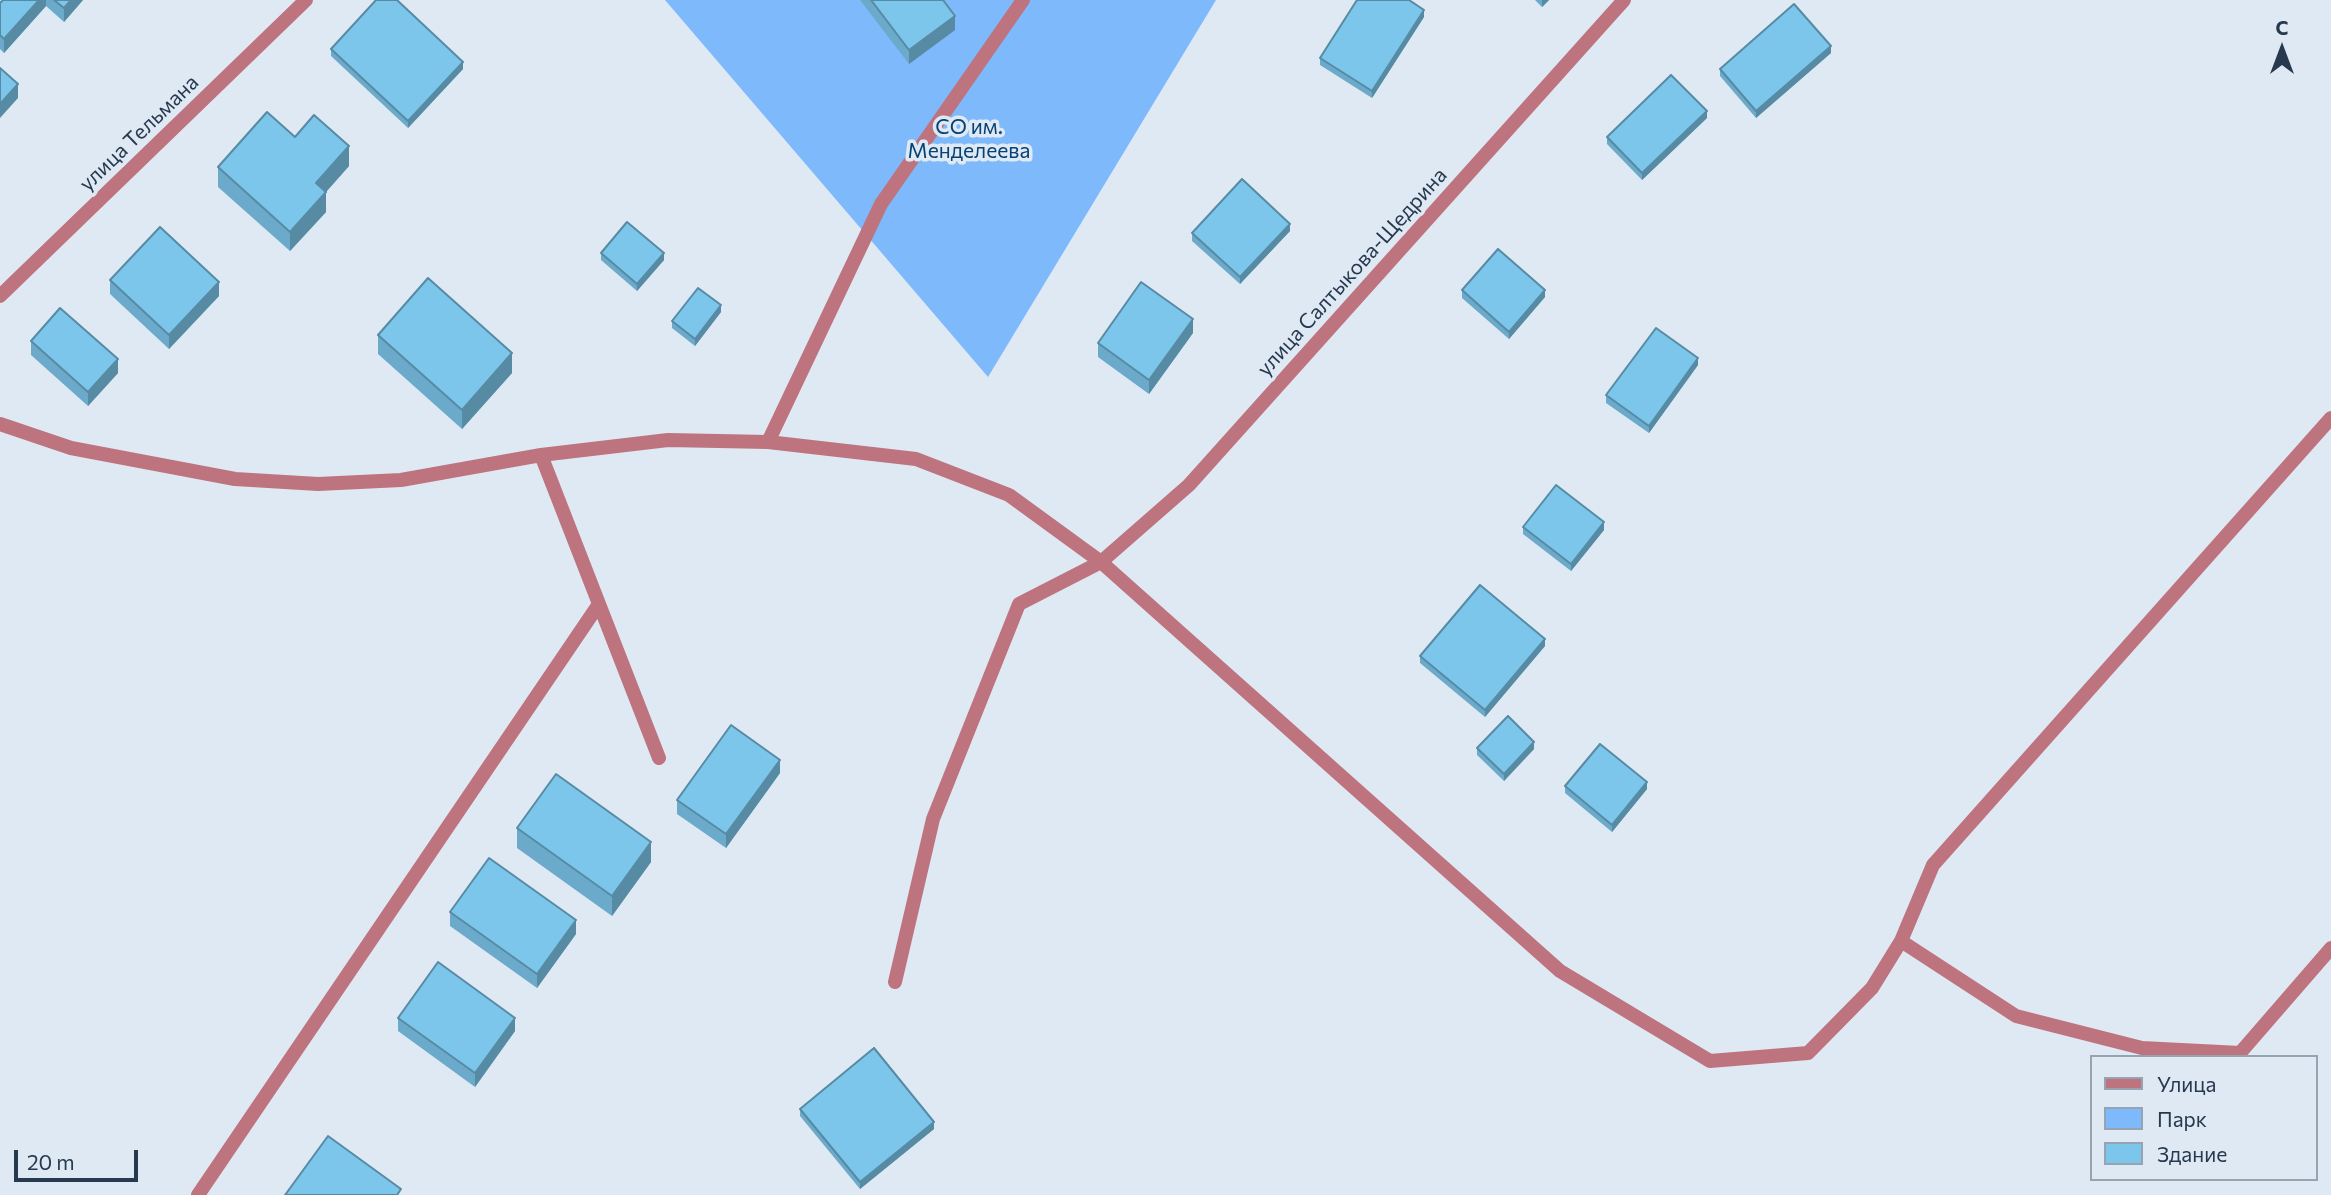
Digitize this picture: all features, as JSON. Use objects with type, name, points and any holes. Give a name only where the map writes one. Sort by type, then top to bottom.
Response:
[{"type":"street","name":"улица Тельмана","points":[[0,296],[306,0]]},
{"type":"street","points":[[768,442],[881,204],[1023,0]]},
{"type":"street","name":"улица Салтыкова-Щедрина","points":[[895,982],[933,819],[1019,604],[1101,562],[1189,485],[1624,0]]},
{"type":"street","points":[[0,424],[71,448],[235,479],[318,484],[401,480],[541,455],[668,440],[768,442],[916,459],[1009,495],[1101,562],[1560,971],[1710,1061],[1808,1054],[1872,988],[1900,941],[1933,865],[2331,418]]},
{"type":"street","points":[[541,455],[659,758]]},
{"type":"street","points":[[198,1195],[599,604]]},
{"type":"street","points":[[1900,941],[2016,1016],[2142,1048],[2240,1054],[2331,948]]},
{"type":"green space","name":"СО им. Менделеева","points":[[665,0],[1216,0],[988,377]]},
{"type":"building","points":[[3,0],[39,0],[4,39],[0,35],[0,3]]},
{"type":"building","points":[[54,0],[71,0],[64,8]]},
{"type":"building","points":[[376,0],[397,0],[463,62],[408,121],[331,49]]},
{"type":"building","points":[[871,0],[943,0],[955,16],[909,50]]},
{"type":"building","points":[[1357,0],[1409,0],[1424,10],[1372,91],[1320,58]]},
{"type":"building","points":[[1794,4],[1831,46],[1756,111],[1720,69]]},
{"type":"building","points":[[0,68],[18,84],[0,104]]},
{"type":"building","points":[[1671,75],[1707,111],[1642,173],[1607,137]]},
{"type":"building","points":[[267,112],[295,137],[314,115],[349,146],[316,183],[326,192],[290,232],[218,167]]},
{"type":"building","points":[[1242,179],[1290,224],[1240,277],[1192,233]]},
{"type":"building","points":[[627,222],[664,253],[637,284],[601,253]]},
{"type":"building","points":[[160,227],[219,282],[169,335],[110,280]]},
{"type":"building","points":[[1498,249],[1545,290],[1509,332],[1462,290]]},
{"type":"building","points":[[428,278],[512,353],[462,410],[378,335]]},
{"type":"building","points":[[1141,282],[1193,319],[1149,380],[1098,343]]},
{"type":"building","points":[[698,288],[721,305],[695,339],[672,321]]},
{"type":"building","points":[[60,308],[118,359],[88,392],[31,341]]},
{"type":"building","points":[[1656,328],[1698,358],[1649,426],[1606,395]]},
{"type":"building","points":[[1556,485],[1604,522],[1571,564],[1523,527]]},
{"type":"building","points":[[1480,585],[1545,639],[1485,710],[1420,656]]},
{"type":"building","points":[[1508,716],[1534,742],[1504,774],[1477,748]]},
{"type":"building","points":[[731,725],[780,760],[726,834],[677,800]]},
{"type":"building","points":[[1600,744],[1647,782],[1612,825],[1565,786]]},
{"type":"building","points":[[556,774],[651,842],[612,896],[517,828]]},
{"type":"building","points":[[489,858],[576,920],[537,974],[450,912]]},
{"type":"building","points":[[438,962],[515,1018],[475,1073],[398,1018]]},
{"type":"building","points":[[874,1048],[934,1122],[860,1182],[800,1109]]},
{"type":"building","points":[[328,1136],[401,1189],[397,1195],[285,1195]]}]
